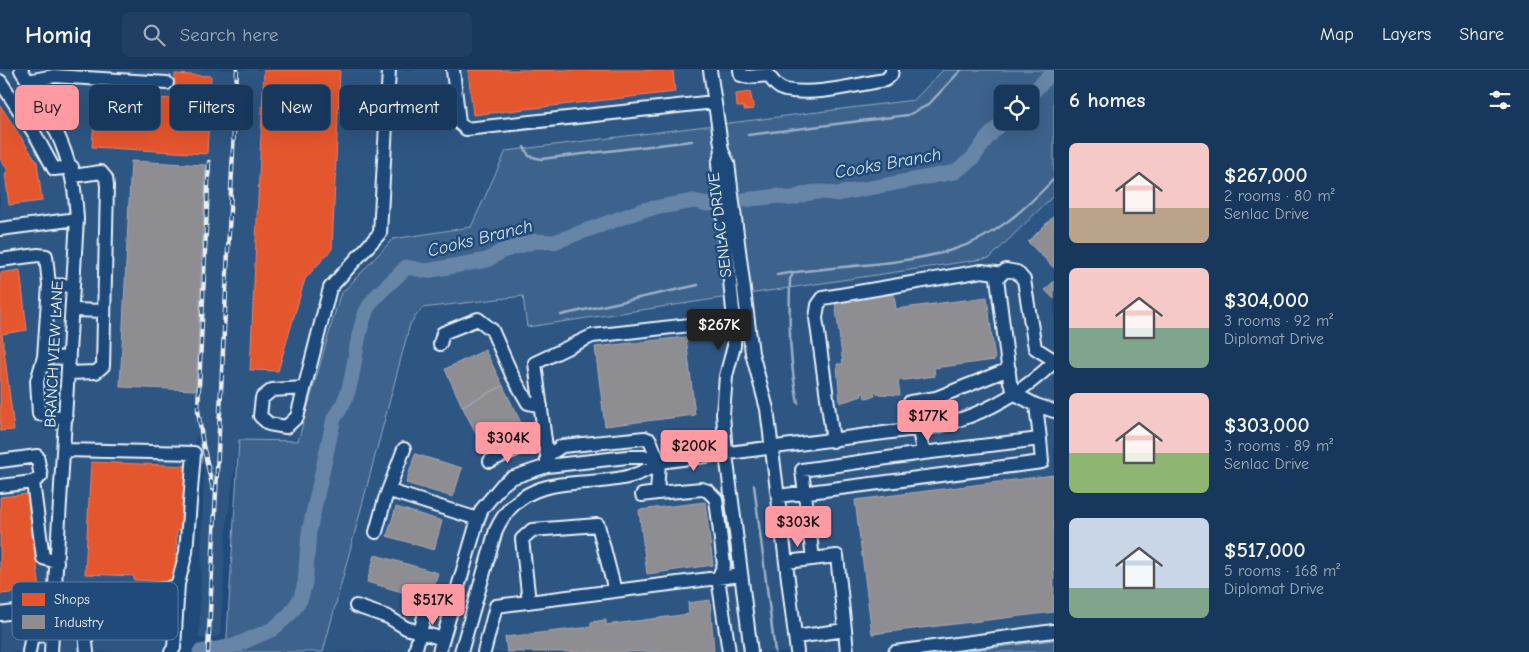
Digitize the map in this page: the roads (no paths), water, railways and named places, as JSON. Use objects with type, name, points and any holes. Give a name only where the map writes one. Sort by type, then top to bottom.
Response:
[{"type":"street","points":[[304,388],[330,288],[380,234],[390,70]]},
{"type":"street","points":[[453,70],[459,123],[466,129],[714,102]]},
{"type":"street","name":"SENLAC DRIVE","points":[[710,70],[722,151],[728,163],[734,346],[724,398],[726,454],[751,652]]},
{"type":"street","points":[[740,73],[748,77],[769,73],[777,86],[784,90],[814,90],[885,80],[891,75],[892,70]]},
{"type":"street","points":[[24,76],[167,83]]},
{"type":"street","name":"BRANCH VIEW LANE","points":[[24,76],[61,139],[72,172],[77,219],[55,582]]},
{"type":"street","points":[[0,81],[36,136],[54,169],[72,172],[100,172],[106,178],[103,366],[96,372],[68,373]]},
{"type":"street","points":[[0,229],[77,219]]},
{"type":"street","name":"SENLAC DRIVE","points":[[732,245],[752,353],[767,410],[797,652]]},
{"type":"street","points":[[0,260],[38,255],[46,256],[49,286],[44,357],[37,381],[39,414],[66,418]]},
{"type":"street","points":[[440,652],[478,519],[493,495],[511,478],[548,461],[647,457],[659,462],[919,429],[960,421],[1015,394],[1054,361],[1035,348],[1024,280],[1017,272],[1006,270],[997,278],[1009,369],[1015,394],[1036,405],[1054,411]]},
{"type":"street","points":[[832,441],[816,318],[818,306],[823,298],[982,271],[1002,274]]},
{"type":"street","points":[[49,286],[73,286]]},
{"type":"street","points":[[72,310],[104,311]]},
{"type":"street","points":[[440,344],[443,333],[478,319],[492,330],[528,403],[541,406]]},
{"type":"street","points":[[548,461],[535,363],[592,336],[690,325]]},
{"type":"street","points":[[44,357],[69,358]]},
{"type":"street","points":[[910,402],[936,398],[1009,369]]},
{"type":"street","points":[[778,496],[804,491],[1042,462],[1036,405]]},
{"type":"street","points":[[919,429],[923,453]]},
{"type":"street","points":[[548,461],[562,446],[645,438],[650,440],[659,462],[657,493]]},
{"type":"street","points":[[490,461],[525,445],[545,439]]},
{"type":"street","points":[[813,559],[802,470],[1040,439]]},
{"type":"street","points":[[376,532],[385,499],[390,491],[404,449]]},
{"type":"street","points":[[64,450],[194,454],[186,552],[178,584]]},
{"type":"street","points":[[0,461],[37,456],[41,476],[33,482],[0,486]]},
{"type":"street","points":[[461,652],[502,515],[520,498],[551,486],[634,475],[647,471],[659,462]]},
{"type":"street","points":[[33,482],[43,558],[57,562]]},
{"type":"street","points":[[642,495],[702,489],[708,491],[716,499],[724,565],[718,578],[729,652]]},
{"type":"street","points":[[390,491],[478,519]]},
{"type":"street","points":[[529,602],[522,539],[532,530],[598,525],[615,591]]},
{"type":"street","points":[[786,562],[837,556],[847,652]]},
{"type":"street","points":[[474,607],[496,606],[741,575]]},
{"type":"street","points":[[415,652],[427,605]]},
{"type":"street","points":[[356,606],[388,617],[406,628],[443,639]]},
{"type":"street","points":[[484,652],[496,606]]},
{"type":"street","points":[[796,637],[844,630]]},
{"type":"street","points":[[895,652],[1054,631]]},
{"type":"street","points":[[171,652],[174,648],[174,640]]},
{"type":"waterway","points":[[748,135],[908,115],[928,105],[961,70]]},
{"type":"waterway","name":"Cooks Branch","points":[[1039,86],[1054,71]]},
{"type":"waterway","name":"Cooks Branch","points":[[200,652],[234,646],[273,629],[290,614],[301,598],[305,583],[309,532],[334,418],[347,395],[364,317],[367,309],[377,296],[406,267],[426,271],[487,260],[502,251],[536,241],[554,242],[643,210],[694,201],[707,204],[779,196],[789,198],[813,192],[837,194],[955,172],[973,158],[995,130]]},
{"type":"waterway","points":[[524,147],[529,156],[541,159],[692,141]]},
{"type":"waterway","points":[[777,275],[913,259],[970,244],[997,229],[1021,211],[1054,179]]},
{"type":"waterway","points":[[794,272],[790,279],[790,326],[791,356],[798,403]]},
{"type":"waterway","points":[[561,315],[698,285]]},
{"type":"waterway","points":[[754,485],[775,652]]},
{"type":"railway","points":[[208,652],[237,70]]},
{"type":"railway","points":[[209,162],[198,410],[203,445],[213,489]]}]
